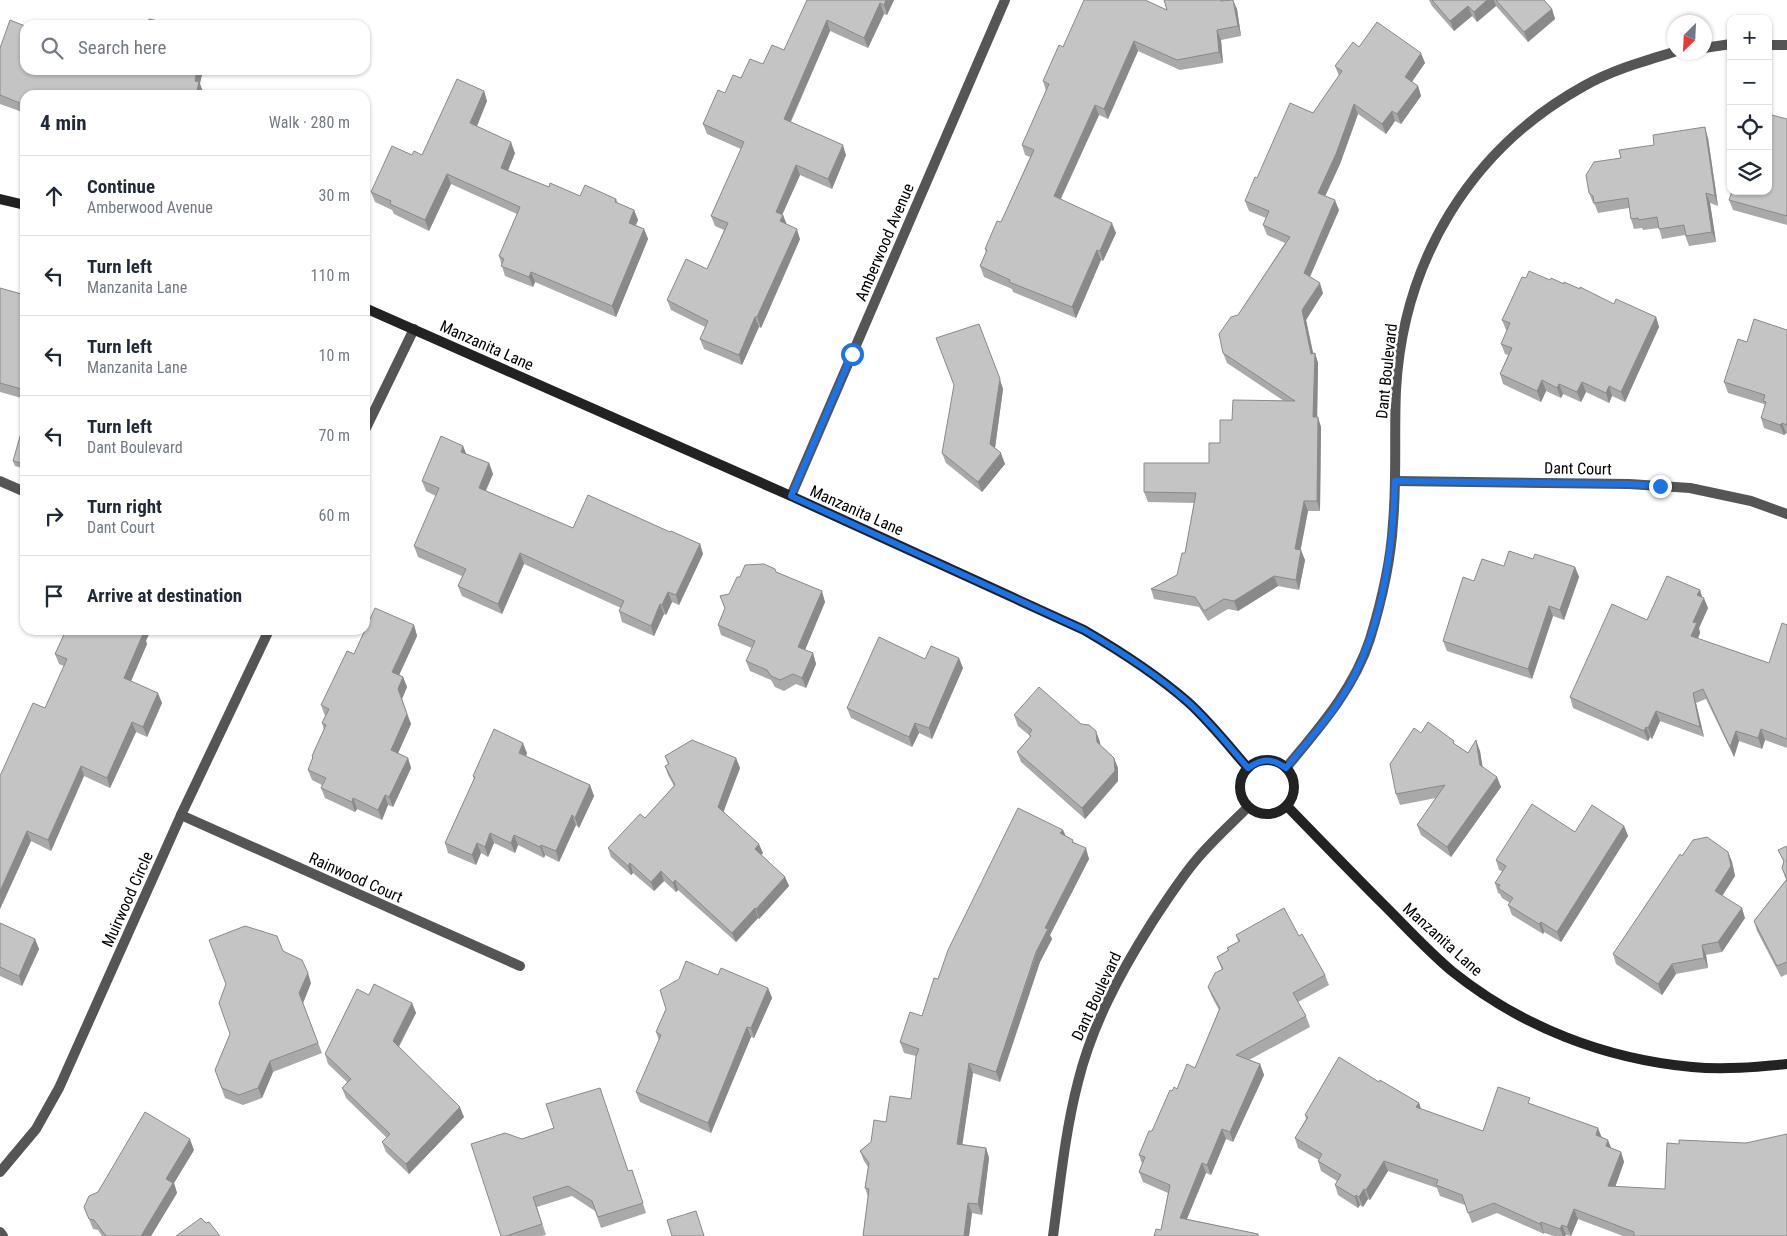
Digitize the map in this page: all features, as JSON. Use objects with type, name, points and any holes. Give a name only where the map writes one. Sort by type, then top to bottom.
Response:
[{"type":"street","name":"Amberwood Avenue","points":[[791,496],[1005,0]]},
{"type":"street","points":[[1712,47],[1727,45]]},
{"type":"street","points":[[1772,45],[1787,45]]},
{"type":"street","name":"Dant Boulevard","points":[[1286,768],[1324,722],[1354,677],[1367,647],[1385,578],[1393,524],[1396,390],[1402,336],[1415,286],[1435,238],[1463,192],[1496,152],[1540,114],[1584,85],[1635,63],[1667,54]]},
{"type":"street","points":[[0,199],[20,204]]},
{"type":"street","name":"Manzanita Lane","points":[[370,310],[791,496],[1084,630],[1121,652],[1187,702],[1212,726],[1248,768]]},
{"type":"street","points":[[370,420],[414,329]]},
{"type":"street","points":[[0,481],[20,490]]},
{"type":"street","name":"Dant Court","points":[[1395,481],[1629,484],[1681,488],[1751,501],[1787,514]]},
{"type":"street","name":"Muirwood Circle","points":[[0,1172],[36,1129],[59,1088],[181,815],[267,635]]},
{"type":"street","points":[[1267,759],[1277,761],[1286,768],[1292,776],[1295,787],[1293,797],[1287,806],[1278,812],[1267,814],[1257,812],[1248,807],[1242,798],[1239,787],[1241,777],[1248,768],[1256,762],[1267,759]]},
{"type":"street","name":"Manzanita Lane","points":[[1287,806],[1415,936],[1453,971],[1498,1004],[1542,1028],[1588,1046],[1643,1060],[1693,1067],[1744,1068],[1787,1064]]},
{"type":"street","name":"Dant Boulevard","points":[[1053,1236],[1075,1092],[1086,1053],[1098,1021],[1132,952],[1171,892],[1198,857],[1248,807]]},
{"type":"street","name":"Rainwood Court","points":[[181,815],[520,966]]},
{"type":"street","points":[[0,1232],[3,1236]]},
{"type":"building","points":[[807,0],[886,0],[884,5],[880,3],[864,38],[827,20],[784,119],[843,145],[828,179],[796,165],[776,212],[783,215],[780,221],[797,229],[739,355],[700,339],[708,321],[667,300],[686,259],[707,269],[728,223],[711,216],[744,142],[703,124],[718,90],[725,93],[733,75],[741,78],[750,59],[763,64],[772,45],[784,50]]},
{"type":"building","points":[[1084,0],[1145,0],[1167,10],[1164,0],[1233,0],[1238,26],[1217,30],[1219,52],[1177,60],[1134,41],[1104,109],[1095,105],[1054,196],[1112,223],[1100,251],[1097,250],[1072,307],[1009,282],[1010,280],[980,266],[997,221],[1001,222],[1034,150],[1022,145],[1049,84],[1043,81],[1059,45],[1063,47]]},
{"type":"building","points":[[1432,0],[1487,0],[1474,12],[1468,6],[1450,21]]},
{"type":"building","points":[[1496,0],[1544,0],[1552,9],[1524,32]]},
{"type":"building","points":[[10,20],[20,24],[20,75],[196,75],[195,81],[199,82],[197,90],[20,90],[20,103],[0,95],[0,48]]},
{"type":"building","points":[[1377,22],[1421,53],[1405,77],[1418,86],[1397,114],[1392,111],[1382,124],[1354,104],[1336,154],[1318,193],[1335,200],[1304,273],[1320,283],[1302,310],[1311,354],[1315,353],[1313,417],[1318,417],[1317,501],[1304,501],[1295,549],[1301,550],[1296,580],[1274,576],[1234,601],[1224,599],[1204,611],[1195,597],[1151,589],[1177,575],[1182,553],[1185,553],[1196,493],[1144,492],[1144,463],[1209,463],[1209,443],[1220,443],[1220,420],[1232,420],[1233,400],[1295,401],[1223,353],[1219,334],[1231,317],[1238,315],[1290,237],[1263,225],[1269,211],[1245,201],[1290,103],[1313,113],[1342,71],[1335,66],[1353,42],[1359,47]]},
{"type":"building","points":[[457,79],[484,91],[470,123],[511,142],[501,168],[549,187],[550,183],[580,196],[585,185],[616,199],[615,202],[634,210],[629,223],[644,229],[612,306],[531,272],[529,277],[501,266],[504,259],[499,256],[520,207],[447,174],[425,220],[390,204],[391,201],[371,192],[392,146],[412,155],[414,151],[422,155]]},
{"type":"building","points":[[1772,115],[1787,119],[1787,216],[1729,200],[1731,195],[1772,195]]},
{"type":"building","points":[[1705,127],[1715,196],[1706,193],[1712,232],[1686,236],[1684,225],[1659,229],[1657,217],[1639,220],[1638,218],[1631,219],[1628,198],[1594,203],[1593,196],[1589,193],[1586,175],[1594,162],[1621,158],[1619,150],[1654,145],[1653,135]]},
{"type":"building","points":[[1529,271],[1550,280],[1551,278],[1580,289],[1580,287],[1614,304],[1616,299],[1656,317],[1621,392],[1609,386],[1606,393],[1582,382],[1577,392],[1559,384],[1557,388],[1542,380],[1537,391],[1500,374],[1512,348],[1501,344],[1510,323],[1502,320],[1522,277],[1526,278]]},
{"type":"building","points":[[0,288],[20,294],[20,389],[0,383]]},
{"type":"building","points":[[1754,319],[1787,330],[1787,425],[1782,423],[1780,425],[1761,418],[1766,402],[1763,401],[1765,395],[1724,382],[1738,339],[1747,342]]},
{"type":"building","points":[[979,324],[1000,379],[990,444],[1001,453],[978,482],[942,453],[954,385],[936,338]]},
{"type":"building","points":[[20,436],[20,463],[13,461]]},
{"type":"building","points":[[441,436],[463,446],[461,452],[489,463],[479,488],[573,528],[588,495],[700,544],[676,595],[668,592],[662,605],[660,604],[651,626],[619,611],[624,601],[520,553],[498,604],[458,586],[466,569],[414,546],[439,488],[422,481]]},
{"type":"building","points":[[1509,551],[1533,559],[1535,554],[1575,567],[1560,610],[1549,606],[1528,669],[1443,641],[1463,577],[1474,581],[1482,559],[1504,566]]},
{"type":"building","points":[[764,564],[775,569],[776,572],[822,591],[798,647],[813,653],[802,678],[793,674],[780,680],[771,676],[767,670],[746,661],[755,641],[718,625],[725,608],[720,596],[729,594],[745,565]]},
{"type":"building","points":[[1667,576],[1700,590],[1697,595],[1704,598],[1693,622],[1697,623],[1691,636],[1769,663],[1782,623],[1787,625],[1787,739],[1761,729],[1758,738],[1736,731],[1730,747],[1703,689],[1693,693],[1700,727],[1656,711],[1648,728],[1646,727],[1644,731],[1570,697],[1612,604],[1647,620]]},
{"type":"building","points":[[375,608],[414,625],[392,672],[403,677],[398,689],[407,714],[391,750],[408,758],[389,797],[385,795],[378,810],[353,798],[352,802],[321,788],[326,778],[308,770],[326,725],[322,723],[329,709],[321,705],[347,651],[354,654],[363,635],[370,635],[370,619]]},
{"type":"building","points":[[64,635],[143,635],[124,678],[158,693],[143,727],[132,722],[107,778],[81,766],[48,840],[27,831],[0,891],[0,776],[33,703],[45,708],[67,659],[55,654]]},
{"type":"building","points":[[879,637],[925,659],[931,646],[959,658],[929,728],[915,723],[909,737],[847,708]]},
{"type":"building","points":[[1039,687],[1081,724],[1089,725],[1096,731],[1097,742],[1114,758],[1115,771],[1082,808],[1017,752],[1031,736],[1029,734],[1032,730],[1014,715]]},
{"type":"building","points":[[1428,722],[1468,753],[1476,740],[1480,765],[1497,777],[1447,847],[1417,825],[1445,785],[1396,794],[1390,764],[1414,728],[1421,733]]},
{"type":"building","points":[[494,729],[523,743],[519,753],[590,785],[575,818],[572,815],[556,851],[541,845],[540,847],[514,835],[511,843],[490,833],[485,847],[477,843],[472,855],[445,843]]},
{"type":"building","points":[[692,740],[736,758],[718,807],[759,844],[755,849],[785,877],[732,933],[675,880],[673,883],[661,871],[651,882],[630,863],[628,866],[608,848],[640,814],[645,818],[675,785],[665,766],[669,764],[665,756]]},
{"type":"building","points":[[1532,804],[1575,832],[1592,805],[1624,826],[1557,932],[1541,922],[1539,924],[1508,905],[1513,898],[1498,888],[1500,885],[1495,883],[1506,866],[1496,860]]},
{"type":"building","points":[[1018,808],[1063,830],[1060,833],[1073,840],[1072,842],[1086,848],[1045,928],[1048,929],[1036,952],[996,1072],[969,1063],[957,1144],[986,1148],[978,1204],[968,1203],[964,1236],[863,1236],[869,1189],[865,1188],[869,1163],[860,1151],[871,1142],[874,1120],[886,1122],[890,1096],[911,1099],[916,1056],[919,1049],[900,1042],[910,1012],[922,1016],[934,978],[938,979],[948,950]]},
{"type":"building","points":[[1707,837],[1728,852],[1731,866],[1715,891],[1742,908],[1718,942],[1702,945],[1704,958],[1672,964],[1658,984],[1613,954],[1680,854],[1682,856],[1693,840]]},
{"type":"building","points":[[1787,846],[1787,879],[1782,868],[1784,861],[1778,850]]},
{"type":"building","points":[[1787,879],[1787,962],[1777,966],[1754,921]]},
{"type":"building","points":[[1284,908],[1299,936],[1302,934],[1325,975],[1293,993],[1306,1016],[1236,1055],[1260,1064],[1230,1132],[1222,1129],[1207,1165],[1202,1163],[1180,1218],[1258,1234],[1258,1236],[1154,1236],[1156,1229],[1161,1230],[1170,1185],[1139,1172],[1145,1157],[1139,1155],[1170,1090],[1172,1091],[1174,1087],[1177,1089],[1187,1064],[1195,1068],[1220,1008],[1208,987],[1215,973],[1223,969],[1217,957],[1229,950],[1227,948],[1240,941],[1236,935]]},
{"type":"building","points":[[0,923],[35,939],[19,976],[0,967]]},
{"type":"building","points":[[245,926],[277,936],[283,951],[302,960],[308,973],[299,993],[318,1043],[270,1061],[258,1088],[239,1095],[222,1088],[215,1070],[230,1034],[219,1003],[226,984],[209,940]]},
{"type":"building","points":[[686,961],[718,975],[721,968],[768,988],[751,1028],[747,1027],[708,1123],[636,1092],[661,1035],[656,1032],[666,1009],[660,990],[679,979]]},
{"type":"building","points":[[374,984],[412,1003],[393,1041],[460,1107],[406,1164],[382,1142],[390,1134],[342,1088],[351,1079],[325,1054],[357,989],[369,995]]},
{"type":"building","points":[[1339,1057],[1379,1082],[1380,1080],[1419,1103],[1416,1107],[1483,1131],[1498,1087],[1530,1098],[1528,1103],[1598,1128],[1596,1135],[1608,1140],[1606,1146],[1621,1152],[1608,1186],[1665,1189],[1667,1143],[1679,1144],[1679,1140],[1746,1143],[1787,1134],[1787,1236],[1634,1236],[1634,1232],[1574,1209],[1567,1227],[1562,1225],[1560,1229],[1541,1222],[1540,1224],[1494,1203],[1468,1213],[1462,1195],[1436,1185],[1438,1180],[1384,1161],[1366,1190],[1364,1189],[1359,1197],[1356,1195],[1355,1197],[1335,1185],[1341,1175],[1318,1161],[1322,1154],[1295,1138],[1308,1117],[1305,1115]]},
{"type":"building","points":[[600,1088],[628,1171],[632,1170],[643,1203],[598,1217],[592,1201],[568,1186],[533,1197],[542,1224],[501,1236],[471,1144],[505,1133],[522,1139],[554,1128],[546,1104]]},
{"type":"building","points":[[145,1112],[190,1139],[166,1179],[173,1183],[141,1236],[106,1236],[94,1220],[89,1219],[84,1207],[89,1196],[98,1192]]},
{"type":"building","points":[[696,1211],[704,1236],[672,1236],[667,1220]]},
{"type":"building","points":[[201,1218],[206,1223],[209,1222],[220,1236],[176,1236]]},
{"type":"route","points":[[852,354],[791,496],[1043,610],[1084,630],[1121,652],[1187,702],[1212,726],[1248,768],[1256,762],[1267,759],[1277,761],[1286,768],[1324,722],[1354,677],[1369,640],[1385,578],[1393,524],[1395,481],[1660,486]]}]
